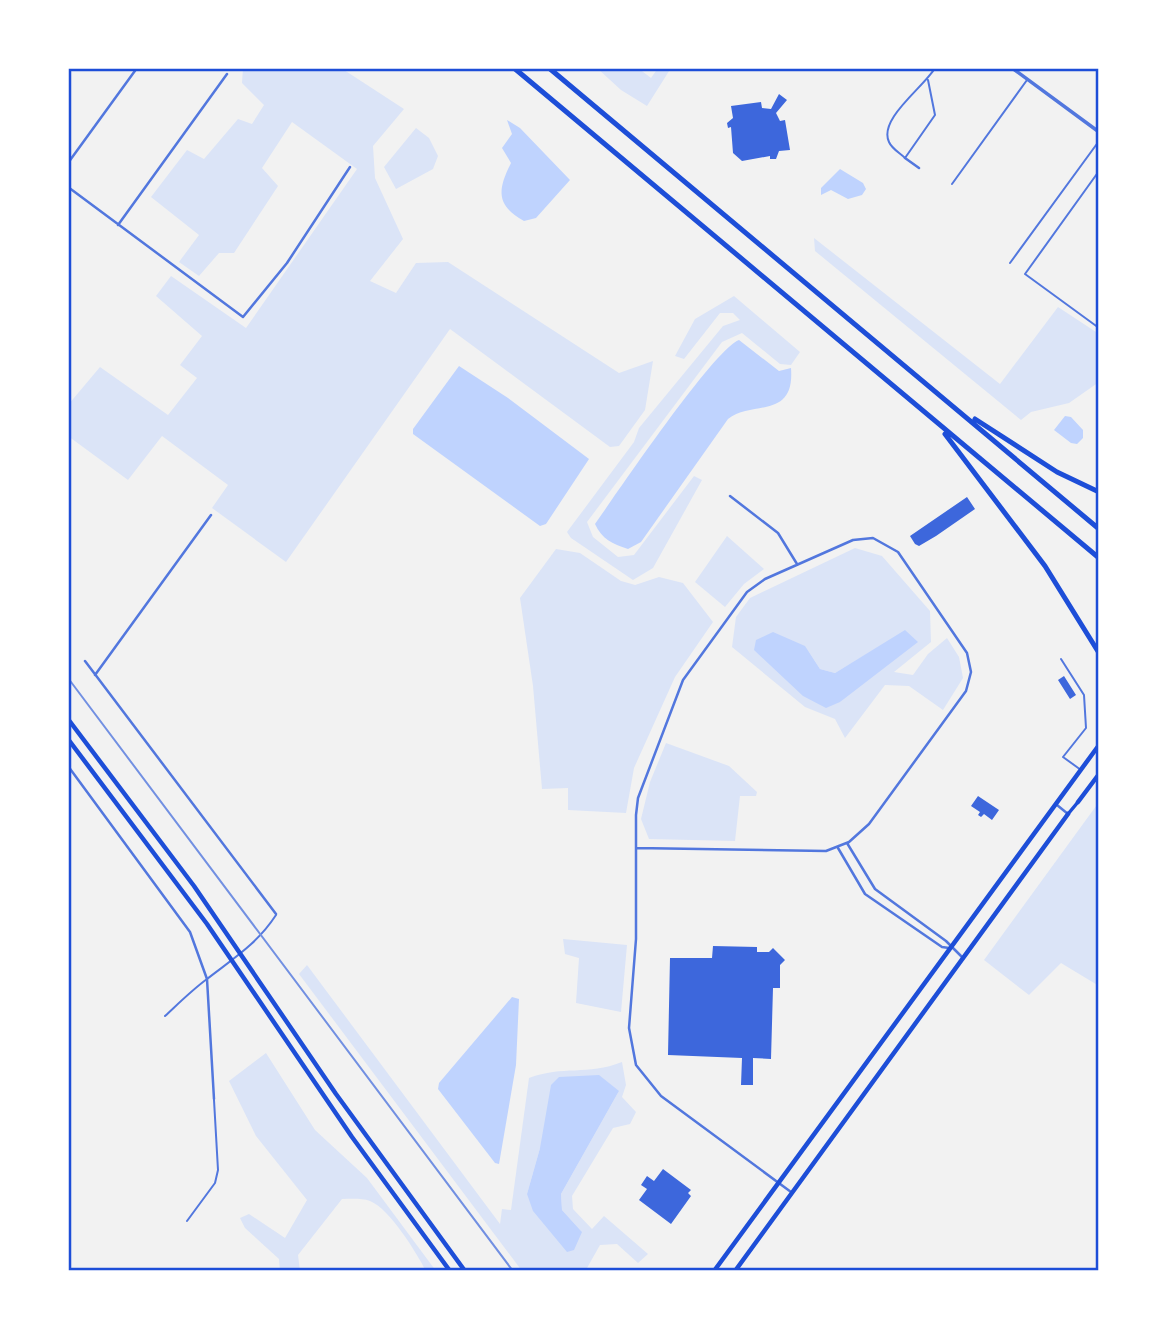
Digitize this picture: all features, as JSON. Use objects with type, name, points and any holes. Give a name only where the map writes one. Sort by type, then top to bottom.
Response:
[{"type":"highway","points":[[514,68],[1099,558]]},
{"type":"highway","points":[[549,68],[1099,528]]},
{"type":"highway","points":[[956,407],[1057,472],[1099,492]]},
{"type":"highway","points":[[937,424],[975,470],[1045,566],[1099,653]]},
{"type":"main road","points":[[68,719],[242,955],[362,1131],[465,1271]]},
{"type":"main road","points":[[68,739],[233,962],[352,1137],[450,1271]]},
{"type":"main road","points":[[714,1271],[1099,745]]},
{"type":"main road","points":[[734,1271],[1099,774]]},
{"type":"street","points":[[68,163],[137,68]]},
{"type":"street","points":[[1012,68],[1099,132]]},
{"type":"street","points":[[118,225],[227,74]]},
{"type":"street","points":[[905,158],[919,168]]},
{"type":"street","points":[[68,187],[243,317],[287,263],[350,167]]},
{"type":"street","points":[[730,496],[778,533],[797,564]]},
{"type":"street","points":[[95,675],[211,515]]},
{"type":"street","points":[[636,848],[810,852],[838,848],[872,820],[967,691],[970,682],[970,661],[958,636],[898,552],[881,541],[860,538],[797,564],[747,592],[687,673],[640,789],[636,848],[636,939],[629,1028],[636,1065],[660,1095],[792,1193]]},
{"type":"street","points":[[85,661],[276,914]]},
{"type":"street","points":[[68,766],[180,916],[207,979],[214,1098]]},
{"type":"street","points":[[1055,804],[1068,814]]},
{"type":"street","points":[[847,843],[875,889],[946,941],[950,948],[963,958]]},
{"type":"street","points":[[838,848],[865,894],[942,947],[950,948]]},
{"type":"street","points":[[352,1137],[362,1131]]},
{"type":"lane","points":[[928,80],[935,115],[905,158],[892,147],[887,133],[897,110],[928,80],[934,68]]},
{"type":"lane","points":[[952,184],[1027,80]]},
{"type":"lane","points":[[1010,262],[1099,141]]},
{"type":"lane","points":[[1099,171],[1025,274],[1099,328]]},
{"type":"lane","points":[[1060,659],[1084,695],[1086,728],[1063,757],[1081,770]]},
{"type":"lane","points":[[165,1016],[207,979],[233,962],[263,936],[276,914]]},
{"type":"lane","points":[[187,1221],[215,1183],[218,1170],[214,1098]]},
{"type":"shaded area","points":[[243,68],[341,68],[404,109],[373,146],[375,178],[403,239],[370,281],[396,293],[416,263],[448,262],[619,373],[653,361],[645,410],[619,446],[610,447],[450,329],[286,562],[212,508],[228,485],[162,436],[128,480],[68,436],[68,405],[100,367],[168,415],[197,378],[180,365],[202,336],[156,296],[171,276],[246,328],[357,169],[292,122],[262,168],[278,186],[234,253],[219,253],[199,276],[179,262],[199,235],[151,197],[187,150],[204,159],[238,119],[252,124],[264,105],[242,83]]},
{"type":"shaded area","points":[[597,68],[638,68],[651,78],[658,68],[671,68],[647,106],[621,90]]},
{"type":"shaded area","points":[[416,128],[429,138],[438,156],[433,169],[396,189],[384,167]]},
{"type":"shaded area","points":[[814,238],[1000,384],[1058,307],[1099,334],[1099,382],[1069,403],[1031,412],[1021,420],[815,251]]},
{"type":"shaded area","points":[[734,296],[800,352],[791,365],[780,364],[742,333],[722,342],[587,522],[593,537],[618,557],[634,555],[694,476],[702,480],[653,568],[633,580],[571,538],[567,532],[634,442],[639,428],[723,326],[740,320],[733,313],[720,313],[684,359],[675,356],[695,319]]},
{"type":"shaded area","points":[[727,536],[764,569],[744,584],[725,607],[695,582]]},
{"type":"shaded area","points":[[855,548],[882,556],[930,611],[931,642],[894,672],[913,675],[928,654],[947,638],[959,657],[963,678],[943,710],[909,686],[885,685],[845,738],[835,719],[805,707],[732,647],[736,617],[750,598]],"holes":[[[905,631],[840,702],[805,646],[820,669],[835,673]]]},
{"type":"shaded area","points":[[556,549],[580,553],[621,581],[635,585],[659,577],[683,583],[713,622],[675,677],[634,768],[626,813],[568,810],[568,788],[542,789],[533,686],[520,598]]},
{"type":"shaded area","points":[[666,743],[729,766],[757,792],[756,796],[740,796],[735,841],[649,839],[641,819],[650,782]]},
{"type":"shaded area","points":[[1099,802],[1099,986],[1061,963],[1029,995],[984,960]]},
{"type":"shaded area","points":[[563,939],[627,945],[621,1012],[576,1003],[579,958],[565,954]]},
{"type":"shaded area","points":[[307,965],[500,1224],[502,1209],[511,1210],[529,1078],[553,1072],[597,1069],[622,1062],[626,1085],[622,1097],[636,1112],[630,1124],[613,1128],[572,1196],[573,1209],[592,1229],[604,1216],[648,1254],[638,1263],[617,1244],[600,1245],[587,1268],[590,1271],[522,1271],[299,974]],"holes":[[[619,1091],[561,1194],[562,1210],[582,1232],[527,1194],[540,1148]]]},
{"type":"shaded area","points":[[266,1053],[315,1130],[367,1178],[436,1271],[426,1271],[394,1222],[378,1206],[367,1200],[342,1199],[298,1255],[300,1271],[280,1271],[279,1259],[245,1228],[240,1218],[249,1214],[285,1238],[307,1200],[256,1136],[229,1081]]},
{"type":"water","points":[[507,120],[520,128],[570,180],[536,218],[524,221],[508,209],[502,196],[503,181],[511,163],[502,148],[512,134]]},
{"type":"water","points":[[840,169],[863,183],[866,189],[862,195],[848,199],[831,190],[821,195],[821,188]]},
{"type":"water","points":[[739,340],[779,371],[791,368],[786,395],[770,406],[738,413],[728,419],[641,542],[628,549],[608,540],[595,524],[688,394],[709,368]]},
{"type":"water","points":[[459,366],[508,398],[589,459],[546,524],[540,526],[413,434],[413,429]]},
{"type":"water","points":[[1065,416],[1071,417],[1083,430],[1083,438],[1077,444],[1071,443],[1054,430]]},
{"type":"water","points":[[905,630],[918,642],[840,702],[826,708],[803,696],[754,650],[756,640],[773,632],[805,646],[820,669],[835,673]]},
{"type":"water","points":[[512,997],[519,999],[516,1065],[499,1164],[495,1163],[438,1089],[439,1083]]},
{"type":"water","points":[[599,1075],[619,1091],[561,1194],[562,1210],[582,1232],[574,1250],[567,1252],[533,1211],[527,1194],[540,1148],[551,1085],[559,1077]]},
{"type":"building","points":[[779,94],[787,100],[776,113],[780,121],[785,120],[790,150],[779,151],[776,159],[770,159],[770,156],[742,161],[733,153],[731,127],[728,128],[727,123],[733,118],[731,106],[761,102],[762,108],[771,109]]},
{"type":"building","points":[[967,497],[975,509],[919,546],[915,544],[910,536]]},
{"type":"building","points":[[1064,676],[1076,695],[1070,699],[1058,680]]},
{"type":"building","points":[[978,796],[999,810],[992,820],[984,814],[981,817],[978,815],[980,812],[971,806]]},
{"type":"building","points":[[713,946],[757,947],[757,952],[769,952],[773,948],[785,960],[780,965],[780,988],[773,988],[771,1059],[753,1058],[753,1085],[741,1085],[742,1058],[668,1055],[670,958],[712,958]]},
{"type":"building","points":[[663,1169],[691,1190],[688,1193],[691,1196],[671,1224],[639,1200],[647,1189],[641,1185],[647,1176],[654,1181]]},
{"type":"railway","points":[[68,678],[513,1271]]}]
